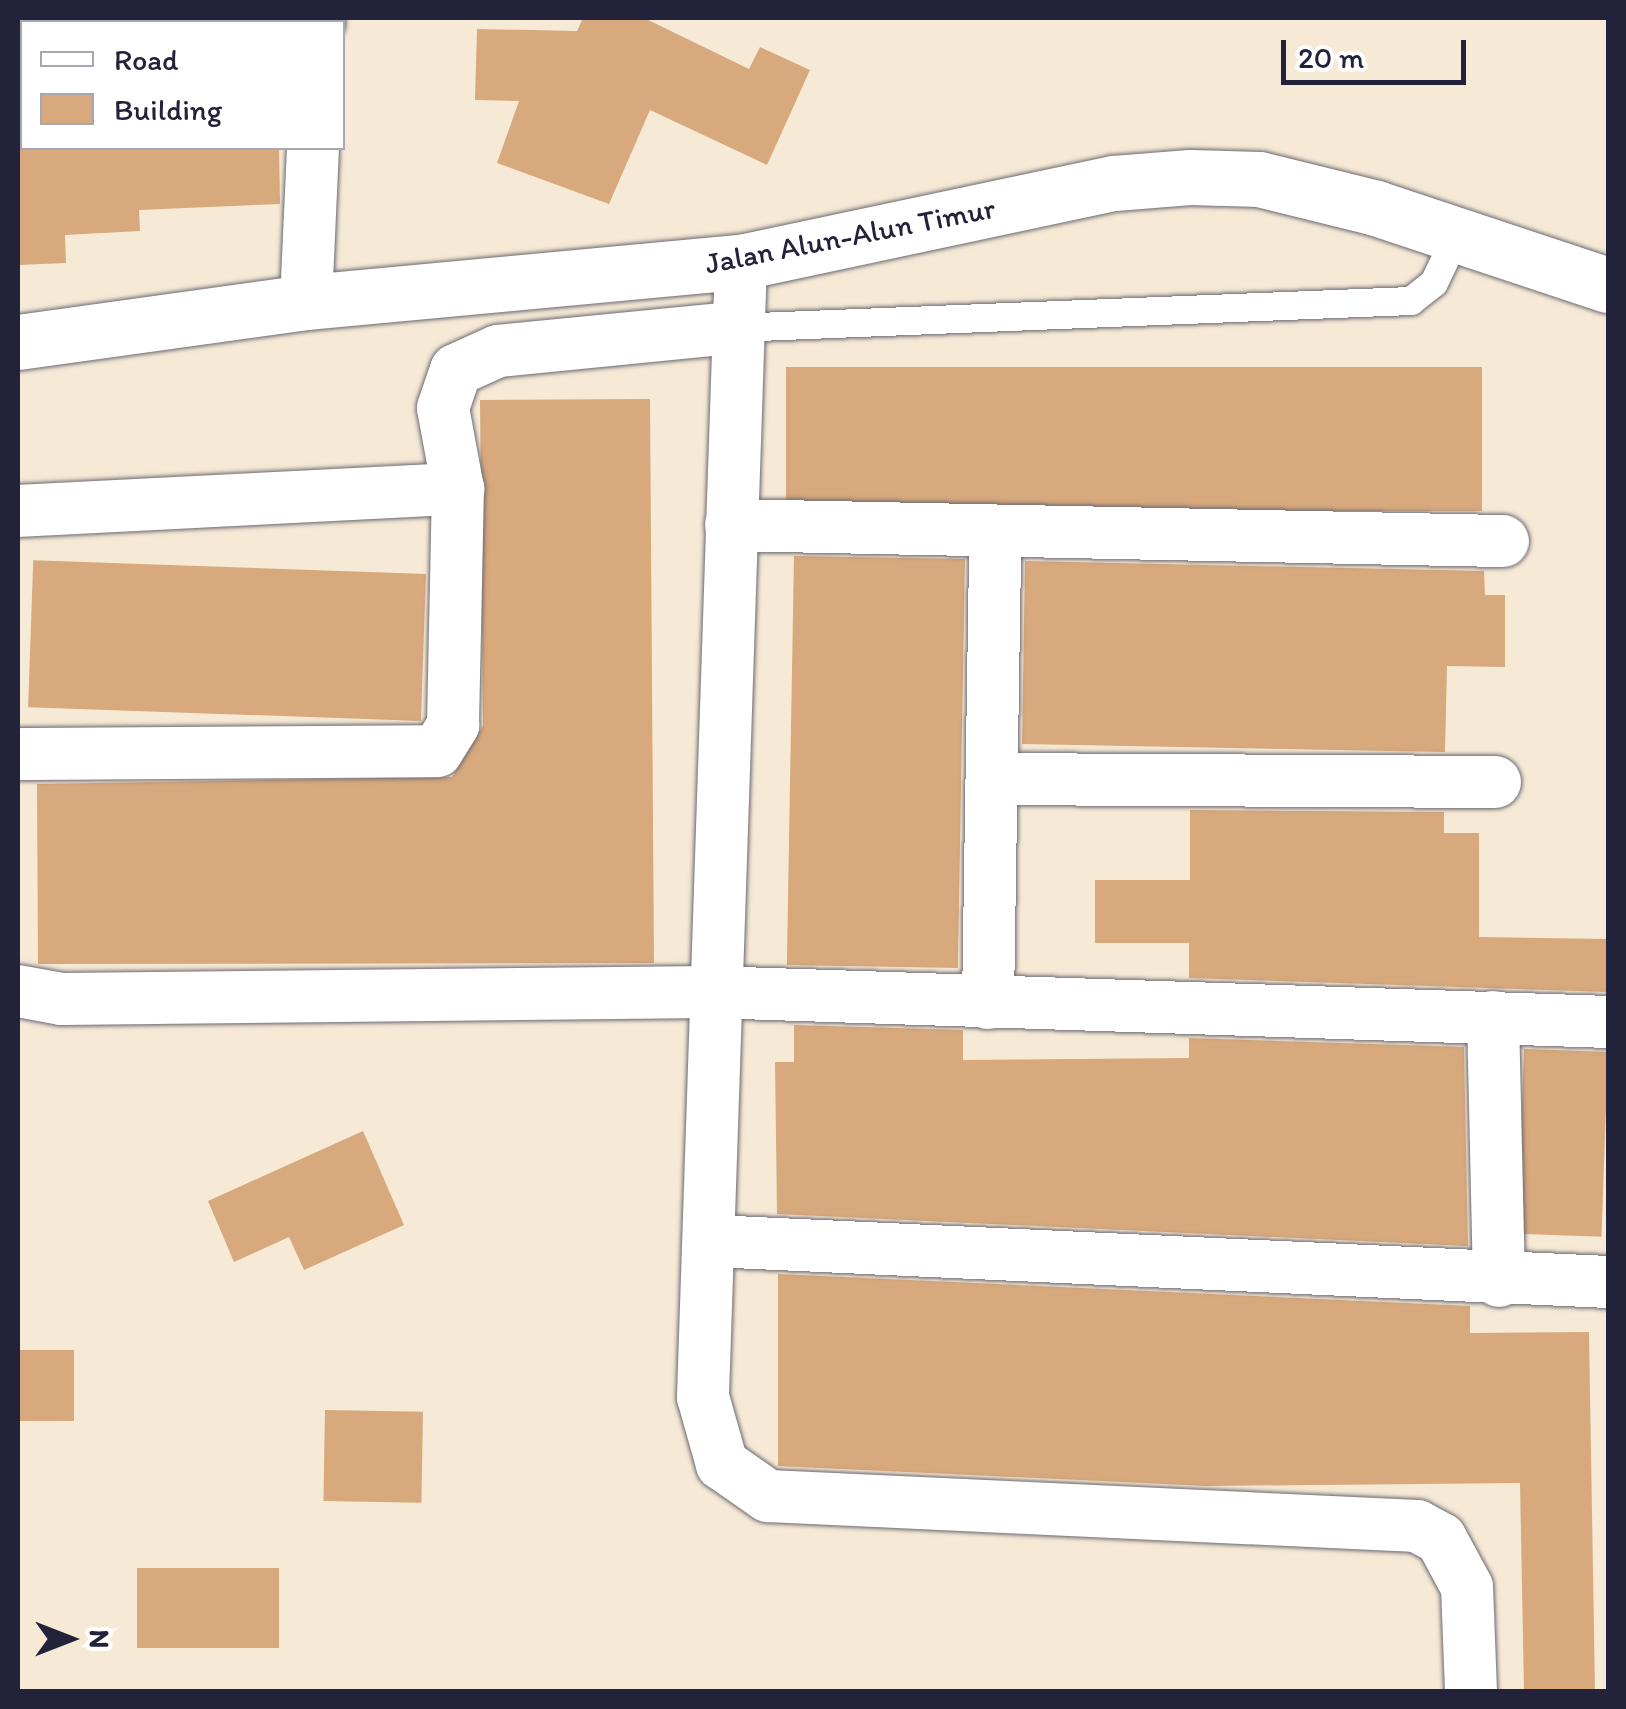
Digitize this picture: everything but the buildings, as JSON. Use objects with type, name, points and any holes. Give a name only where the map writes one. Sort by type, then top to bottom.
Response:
[{"type":"street","points":[[306,302],[313,150]]},
{"type":"street","name":"Jalan Alun-Alun Timur","points":[[18,342],[306,302],[741,262],[1114,183],[1190,177],[1258,179],[1457,234],[1608,285]]},
{"type":"street","points":[[741,262],[733,328],[731,525],[710,992],[712,1241],[703,1397],[716,1451],[741,1485],[768,1496],[1417,1526],[1441,1539],[1467,1587],[1471,1692]]},
{"type":"street","points":[[18,754],[437,751],[453,724],[458,489],[444,408],[446,386],[469,360],[733,328]]},
{"type":"street","points":[[18,511],[458,489]]},
{"type":"street","points":[[731,525],[995,534],[1503,541]]},
{"type":"street","points":[[988,1003],[995,534]]},
{"type":"street","points":[[992,779],[1495,782]]},
{"type":"street","points":[[18,990],[62,999],[710,992],[1608,1022]]},
{"type":"street","points":[[1493,1017],[1499,1281]]},
{"type":"street","points":[[712,1241],[1499,1281],[1608,1282]]},
{"type":"lane","points":[[733,328],[1410,301],[1434,283],[1457,234]]}]
